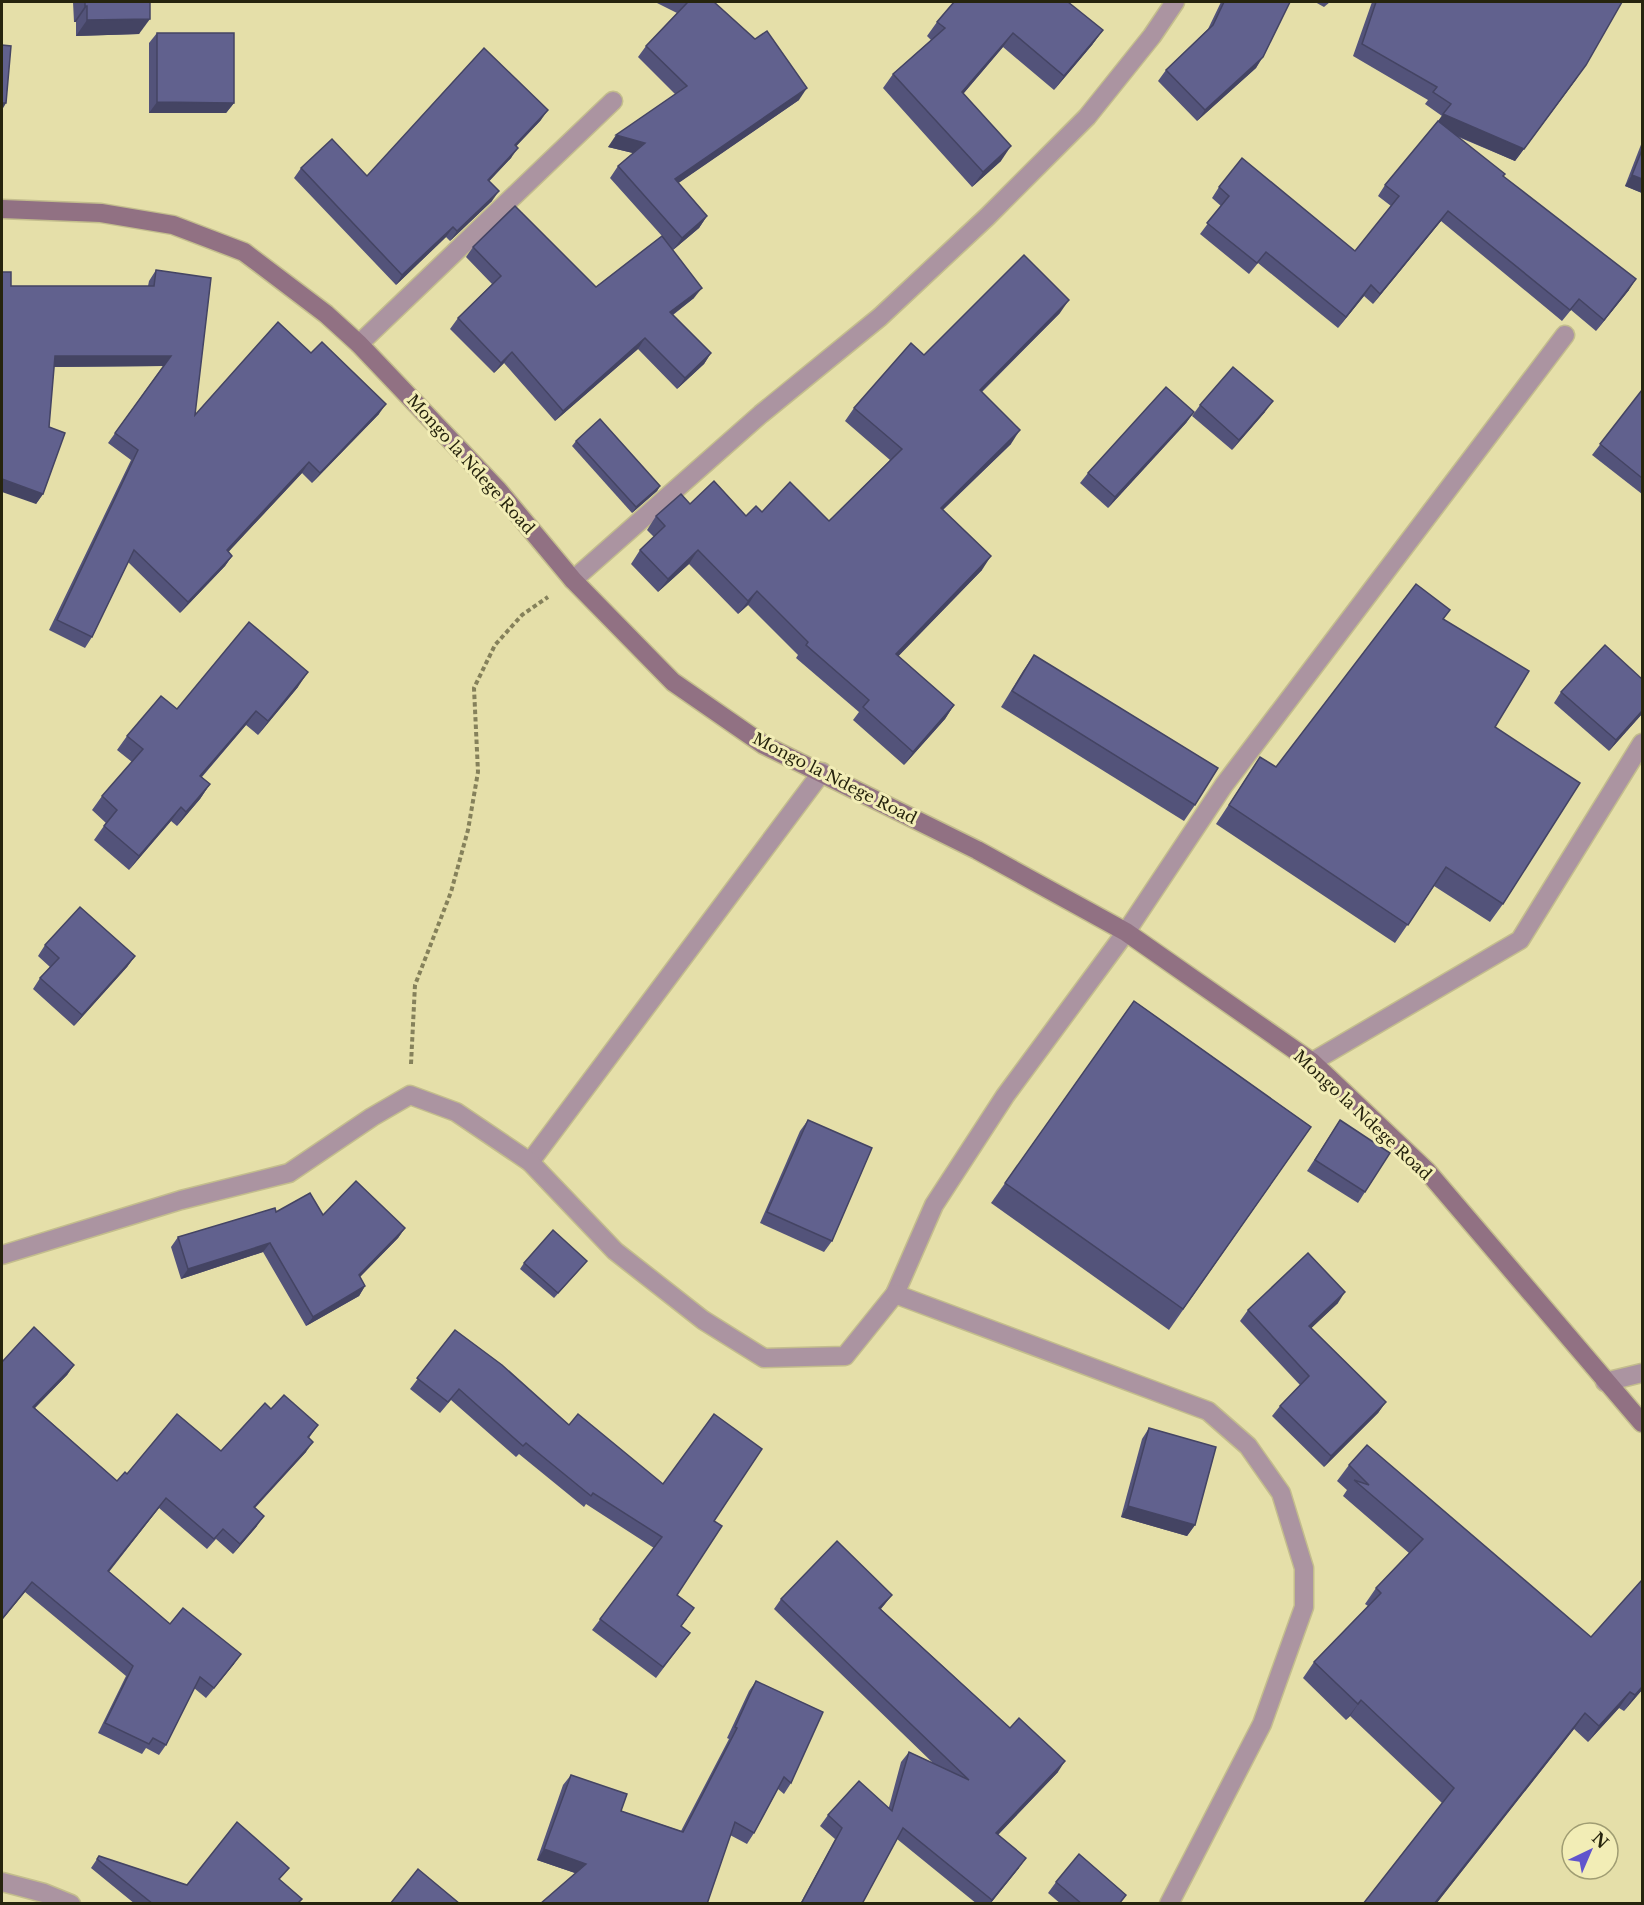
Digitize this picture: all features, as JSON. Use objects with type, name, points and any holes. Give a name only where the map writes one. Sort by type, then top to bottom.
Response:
[{"type":"street","points":[[573,580],[761,414],[880,317],[987,217],[1087,117],[1152,36],[1175,2]]},
{"type":"street","points":[[359,344],[613,101]]},
{"type":"street","name":"Mongo la Ndege Road","points":[[2,209],[101,213],[173,225],[244,252],[326,314],[359,344],[498,490],[573,580],[673,682],[764,745],[977,850],[1126,932],[1312,1062],[1427,1171],[1642,1423]]},
{"type":"street","points":[[2,1255],[182,1200],[289,1173],[372,1117],[410,1095],[456,1112],[530,1162],[615,1251],[703,1320],[764,1358],[845,1356],[895,1294],[934,1204],[1005,1096],[1126,932],[1224,786],[1565,335]]},
{"type":"street","points":[[1312,1062],[1520,940],[1642,743]]},
{"type":"street","points":[[530,1162],[822,772]]},
{"type":"street","points":[[895,1294],[1208,1411],[1248,1446],[1281,1493],[1304,1568],[1304,1607],[1262,1724],[1169,1904]]},
{"type":"street","points":[[1605,1382],[1642,1373]]},
{"type":"street","points":[[2,1882],[44,1893],[71,1904]]},
{"type":"path","points":[[410,1095],[415,985],[451,892],[468,830],[476,784],[474,688],[495,645],[522,615],[573,580]]},
{"type":"building","points":[[85,2],[150,2],[150,19],[87,20]]},
{"type":"building","points":[[685,2],[714,2],[755,39],[767,31],[807,88],[675,179],[707,216],[682,238],[618,166],[645,143],[616,135],[687,86],[646,46],[687,3]]},
{"type":"building","points":[[954,2],[1068,2],[1103,30],[1064,76],[1013,33],[962,92],[1011,146],[983,172],[893,74],[945,28],[937,22]]},
{"type":"building","points":[[1224,2],[1290,2],[1263,57],[1205,110],[1166,70],[1213,25]]},
{"type":"building","points":[[1376,2],[1622,2],[1586,65],[1524,149],[1443,114],[1451,104],[1433,92],[1437,87],[1362,44]]},
{"type":"building","points":[[157,33],[234,33],[234,103],[157,102]]},
{"type":"building","points":[[2,45],[11,46],[6,103],[2,103]]},
{"type":"building","points":[[484,48],[548,110],[515,145],[518,148],[488,180],[499,191],[457,231],[453,227],[402,275],[301,168],[332,139],[367,176]]},
{"type":"building","points":[[1438,121],[1505,174],[1503,176],[1636,279],[1604,320],[1579,299],[1570,310],[1448,211],[1380,294],[1371,285],[1346,317],[1266,252],[1257,263],[1207,223],[1229,196],[1219,187],[1242,158],[1355,251],[1399,196],[1385,185]]},
{"type":"building","points":[[1642,150],[1642,179],[1632,175]]},
{"type":"building","points":[[515,206],[596,287],[662,236],[702,288],[670,312],[711,353],[685,378],[645,338],[563,411],[512,352],[501,363],[458,318],[501,276],[473,247]]},
{"type":"building","points":[[1024,255],[1069,300],[980,390],[1020,430],[941,508],[991,556],[896,654],[954,705],[913,752],[863,707],[869,700],[806,645],[808,642],[757,591],[748,601],[698,550],[668,579],[640,550],[665,526],[656,516],[681,494],[690,504],[714,481],[746,516],[756,506],[762,512],[790,482],[829,521],[902,449],[854,408],[911,343],[924,355]]},
{"type":"building","points":[[156,270],[211,278],[195,415],[278,322],[311,353],[322,342],[386,404],[320,473],[309,462],[227,550],[232,556],[188,602],[134,550],[92,637],[57,620],[138,450],[115,433],[171,356],[55,356],[49,427],[65,433],[43,494],[2,479],[2,272],[11,272],[11,286],[154,286]]},
{"type":"building","points":[[1233,367],[1273,401],[1239,440],[1200,405]]},
{"type":"building","points":[[1166,387],[1194,412],[1115,497],[1088,473]]},
{"type":"building","points":[[1642,390],[1642,478],[1600,444]]},
{"type":"building","points":[[600,419],[660,486],[636,507],[576,441]]},
{"type":"building","points":[[1416,584],[1450,610],[1443,619],[1529,671],[1495,727],[1580,783],[1503,904],[1446,867],[1408,925],[1229,805],[1260,757],[1276,767]]},
{"type":"building","points":[[249,622],[308,672],[268,721],[256,711],[200,776],[210,784],[186,812],[181,807],[139,856],[104,826],[117,810],[102,796],[143,749],[127,736],[161,696],[177,709]]},
{"type":"building","points":[[1605,645],[1642,679],[1642,711],[1616,740],[1561,692]]},
{"type":"building","points":[[1034,655],[1218,768],[1195,805],[1012,691]]},
{"type":"building","points":[[80,907],[135,956],[82,1015],[40,978],[59,958],[45,945]]},
{"type":"building","points":[[1134,1001],[1311,1127],[1183,1309],[1005,1183]]},
{"type":"building","points":[[808,1120],[872,1148],[832,1241],[767,1212]]},
{"type":"building","points":[[1340,1120],[1390,1153],[1365,1192],[1315,1160]]},
{"type":"building","points":[[356,1181],[405,1228],[359,1275],[365,1286],[313,1317],[270,1243],[188,1269],[178,1237],[275,1208],[276,1212],[310,1193],[323,1215]]},
{"type":"building","points":[[553,1230],[587,1261],[558,1293],[524,1263]]},
{"type":"building","points":[[1308,1253],[1345,1292],[1309,1326],[1386,1402],[1331,1456],[1280,1406],[1309,1376],[1248,1310]]},
{"type":"building","points":[[34,1327],[74,1365],[33,1407],[117,1481],[125,1472],[127,1474],[177,1414],[221,1451],[265,1403],[271,1409],[284,1395],[318,1425],[308,1437],[313,1442],[254,1507],[264,1516],[240,1544],[223,1529],[214,1539],[166,1498],[108,1571],[170,1624],[183,1608],[241,1654],[214,1688],[200,1677],[166,1745],[153,1738],[149,1744],[105,1723],[133,1666],[32,1582],[2,1619],[2,1362]]},
{"type":"building","points":[[455,1330],[502,1365],[569,1425],[578,1414],[663,1484],[714,1414],[762,1449],[714,1521],[722,1526],[677,1595],[694,1608],[681,1626],[690,1633],[663,1667],[600,1619],[662,1537],[593,1493],[591,1496],[526,1443],[523,1446],[459,1389],[448,1402],[417,1378]]},
{"type":"building","points":[[1149,1428],[1216,1447],[1195,1525],[1128,1506]]},
{"type":"building","points":[[1367,1445],[1591,1637],[1642,1580],[1642,1687],[1635,1695],[1630,1692],[1599,1726],[1585,1713],[1434,1904],[1363,1904],[1454,1788],[1361,1700],[1358,1704],[1314,1662],[1381,1593],[1376,1588],[1423,1539],[1354,1480],[1369,1485],[1349,1465]]},
{"type":"building","points":[[837,1541],[892,1595],[879,1608],[1010,1728],[1019,1718],[1065,1761],[996,1833],[1026,1858],[992,1900],[903,1828],[862,1904],[801,1904],[842,1828],[828,1815],[859,1781],[892,1811],[909,1752],[969,1780],[781,1599]]},
{"type":"building","points":[[756,1681],[823,1712],[791,1783],[784,1777],[754,1833],[735,1822],[707,1904],[540,1904],[586,1864],[544,1849],[571,1775],[627,1794],[621,1811],[683,1832],[737,1728],[735,1727]]},
{"type":"building","points":[[237,1822],[289,1868],[279,1879],[302,1899],[297,1904],[153,1904],[97,1859],[99,1856],[187,1885]]},
{"type":"building","points":[[1079,1854],[1126,1895],[1119,1904],[1082,1904],[1056,1882]]},
{"type":"building","points":[[418,1869],[460,1904],[390,1904]]}]
